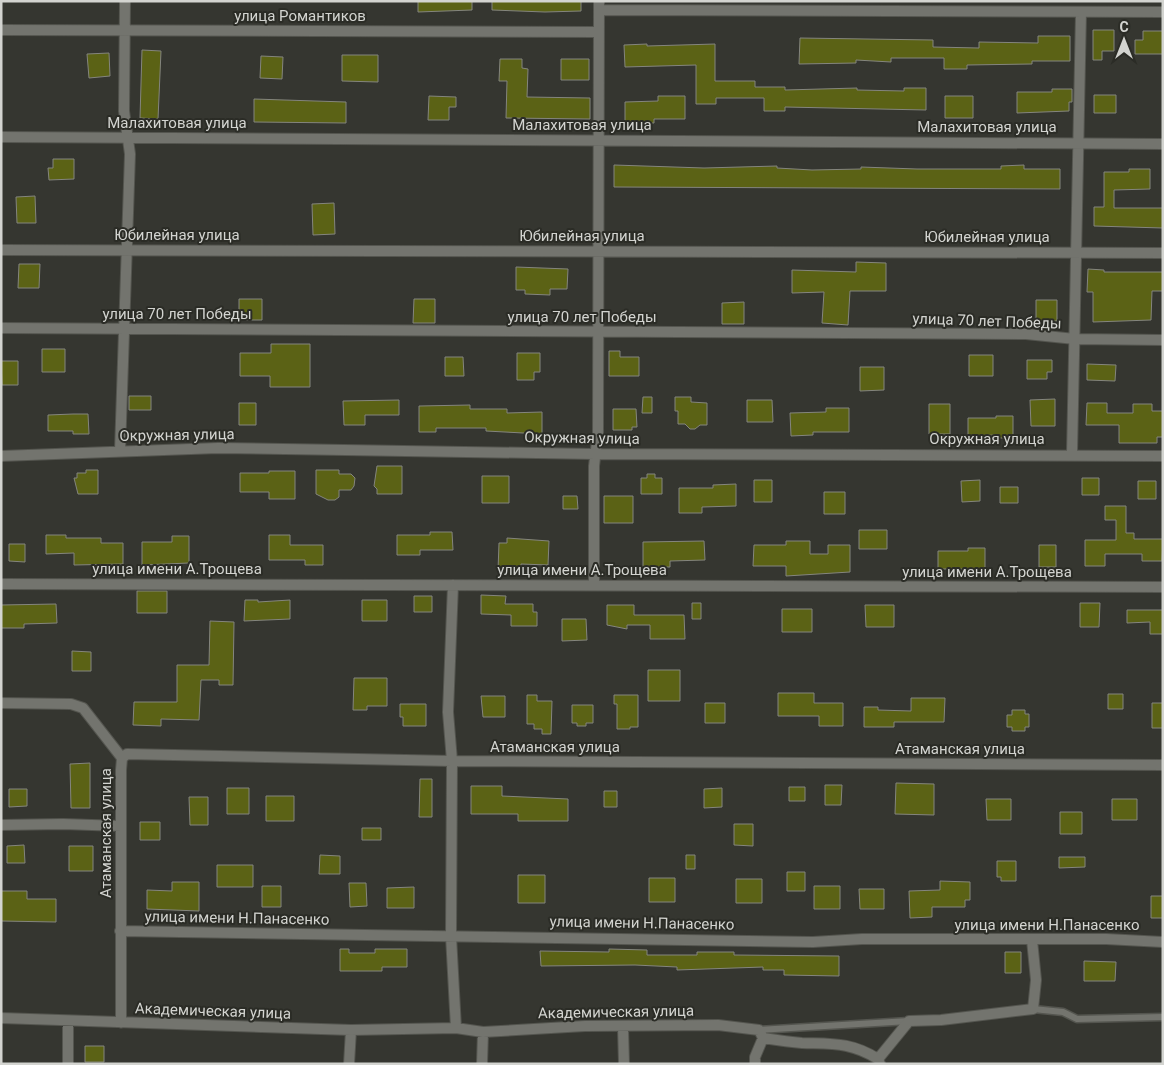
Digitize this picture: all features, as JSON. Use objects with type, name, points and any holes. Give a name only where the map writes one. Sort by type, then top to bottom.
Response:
[{"type":"street","points":[[120,451],[130,154],[124,111],[125,1]]},
{"type":"street","points":[[594,585],[595,454],[598,433],[598,6],[1163,12]]},
{"type":"street","points":[[1072,454],[1081,12]]},
{"type":"street","name":"улица Романтиков","points":[[1,30],[598,32]]},
{"type":"street","name":"Малахитовая улица","points":[[1,137],[1163,144]]},
{"type":"street","name":"Юбилейная улица","points":[[1,250],[1163,253]]},
{"type":"street","name":"улица 70 лет Победы","points":[[1,328],[1026,334],[1075,339],[1163,340]]},
{"type":"street","name":"Окружная улица","points":[[1,456],[218,448],[595,454],[1072,454],[1163,456]]},
{"type":"street","name":"улица имени А.Трощева","points":[[1,584],[1163,587]]},
{"type":"street","points":[[453,585],[448,672],[448,712],[452,761],[451,936],[456,1028]]},
{"type":"street","points":[[1,703],[71,704],[83,708],[122,758]]},
{"type":"street","name":"Атаманская улица","points":[[121,1023],[122,758],[127,754],[452,761],[1163,765]]},
{"type":"street","points":[[1,825],[63,824],[121,826]]},
{"type":"street","name":"улица имени Н.Панасенко","points":[[120,931],[813,942],[862,939],[1163,942]]},
{"type":"street","points":[[1032,940],[1036,980],[1033,1009]]},
{"type":"street","name":"Академическая улица","points":[[909,1021],[950,1019],[1033,1009]]},
{"type":"street","name":"Академическая улица","points":[[1,1018],[350,1030],[456,1028],[483,1032],[585,1026],[718,1025],[800,1043],[843,1043],[863,1050],[879,1061]]},
{"type":"street","points":[[68,1020],[68,1064]]},
{"type":"street","points":[[879,1061],[909,1021]]},
{"type":"street","points":[[623,1027],[624,1064]]},
{"type":"street","points":[[349,1064],[350,1030]]},
{"type":"street","points":[[482,1064],[483,1032]]},
{"type":"street","points":[[756,1064],[761,1034]]},
{"type":"lane","name":"Академическая улица","points":[[1033,1009],[1063,1012],[1077,1019],[1163,1017]]},
{"type":"lane","name":"Академическая улица","points":[[761,1034],[909,1021]]},
{"type":"building","points":[[418,1],[472,1],[472,10],[418,12]]},
{"type":"building","points":[[492,1],[581,1],[581,11],[492,10]]},
{"type":"building","points":[[1093,30],[1114,30],[1114,51],[1102,51],[1102,60],[1093,60]]},
{"type":"building","points":[[1143,31],[1163,31],[1163,54],[1135,54],[1135,40],[1143,40]]},
{"type":"building","points":[[1038,36],[1070,36],[1070,61],[1032,61],[1032,64],[967,65],[967,69],[944,69],[944,58],[891,58],[891,62],[856,60],[856,63],[799,64],[800,38],[933,40],[933,47],[979,48],[979,42],[1038,43]]},
{"type":"building","points":[[647,44],[647,46],[715,44],[715,81],[755,81],[755,87],[785,87],[785,90],[857,88],[857,90],[904,91],[904,88],[926,88],[926,110],[785,107],[785,111],[764,111],[764,98],[716,98],[716,104],[696,104],[696,65],[625,67],[624,45]]},
{"type":"building","points":[[142,50],[161,51],[158,119],[140,118]]},
{"type":"building","points":[[109,53],[110,76],[89,78],[87,54]]},
{"type":"building","points":[[342,55],[378,55],[378,82],[342,81]]},
{"type":"building","points":[[261,56],[283,57],[282,79],[260,78]]},
{"type":"building","points":[[500,59],[522,59],[522,68],[528,69],[527,97],[590,98],[590,119],[506,118],[507,81],[499,81]]},
{"type":"building","points":[[561,59],[589,59],[589,80],[561,80]]},
{"type":"building","points":[[1052,89],[1072,89],[1072,102],[1069,102],[1069,111],[1017,113],[1017,92],[1052,92]]},
{"type":"building","points":[[1094,95],[1116,95],[1116,113],[1094,113]]},
{"type":"building","points":[[429,96],[456,97],[456,107],[449,107],[449,120],[428,120]]},
{"type":"building","points":[[658,96],[685,96],[685,119],[654,119],[654,123],[625,123],[625,102],[658,101]]},
{"type":"building","points":[[945,96],[973,96],[973,118],[945,118]]},
{"type":"building","points":[[254,99],[346,102],[346,123],[254,122]]},
{"type":"building","points":[[53,159],[74,159],[74,179],[49,180],[48,168],[53,168]]},
{"type":"building","points":[[614,165],[704,168],[777,166],[777,168],[812,170],[861,169],[861,167],[1001,169],[1001,166],[1024,165],[1024,169],[1060,169],[1060,189],[614,187]]},
{"type":"building","points":[[1129,169],[1150,169],[1150,189],[1114,190],[1114,208],[1163,208],[1163,228],[1094,226],[1094,207],[1104,207],[1104,172],[1129,172]]},
{"type":"building","points":[[35,196],[36,223],[17,223],[16,197]]},
{"type":"building","points":[[334,203],[335,234],[313,235],[312,204]]},
{"type":"building","points":[[856,262],[886,263],[886,291],[850,291],[848,325],[822,323],[824,292],[792,293],[792,270],[856,272]]},
{"type":"building","points":[[19,264],[40,264],[39,288],[18,288]]},
{"type":"building","points":[[516,267],[568,269],[567,289],[550,289],[550,295],[525,294],[525,290],[516,290]]},
{"type":"building","points":[[1088,269],[1104,270],[1104,272],[1163,272],[1163,291],[1152,291],[1151,320],[1093,322],[1093,292],[1087,292]]},
{"type":"building","points":[[239,299],[262,299],[262,320],[239,320]]},
{"type":"building","points":[[414,299],[435,299],[435,323],[413,323]]},
{"type":"building","points":[[1036,300],[1057,300],[1057,321],[1036,321]]},
{"type":"building","points":[[744,302],[744,324],[722,324],[722,303]]},
{"type":"building","points":[[271,344],[310,344],[310,387],[270,387],[270,376],[240,376],[240,353],[271,353]]},
{"type":"building","points":[[42,349],[65,349],[65,372],[42,372]]},
{"type":"building","points":[[609,351],[620,351],[620,357],[639,357],[639,376],[609,376]]},
{"type":"building","points":[[517,353],[540,353],[540,372],[534,372],[534,380],[517,380]]},
{"type":"building","points":[[969,355],[993,355],[993,376],[969,376]]},
{"type":"building","points":[[445,357],[463,357],[464,376],[445,376]]},
{"type":"building","points":[[1027,360],[1052,360],[1052,372],[1047,372],[1047,379],[1027,379]]},
{"type":"building","points":[[1,361],[18,361],[18,385],[2,385]]},
{"type":"building","points":[[1087,364],[1116,365],[1115,381],[1087,380]]},
{"type":"building","points":[[860,367],[884,367],[884,390],[860,391]]},
{"type":"building","points":[[129,396],[151,396],[151,410],[129,410]]},
{"type":"building","points":[[643,397],[652,397],[652,413],[642,413]]},
{"type":"building","points":[[675,397],[691,397],[691,402],[707,403],[707,425],[700,425],[695,429],[690,429],[685,424],[678,424],[678,411],[675,411]]},
{"type":"building","points":[[1055,399],[1055,426],[1031,426],[1030,400]]},
{"type":"building","points":[[399,400],[399,415],[365,415],[365,425],[344,425],[343,401]]},
{"type":"building","points":[[747,400],[772,400],[773,422],[747,422]]},
{"type":"building","points":[[239,403],[256,403],[256,425],[239,425]]},
{"type":"building","points":[[1087,403],[1107,403],[1107,413],[1133,413],[1133,404],[1152,404],[1152,411],[1163,411],[1163,437],[1157,437],[1157,443],[1119,443],[1119,425],[1086,425]]},
{"type":"building","points":[[929,404],[950,404],[950,434],[929,434]]},
{"type":"building","points":[[470,405],[470,409],[507,409],[507,413],[542,412],[542,434],[486,431],[486,428],[436,428],[436,432],[419,432],[419,406]]},
{"type":"building","points":[[826,408],[849,408],[849,432],[813,432],[813,435],[791,436],[790,413],[826,412]]},
{"type":"building","points":[[613,409],[636,409],[637,427],[632,427],[632,430],[613,430]]},
{"type":"building","points":[[88,414],[89,434],[73,434],[73,431],[48,431],[48,415]]},
{"type":"building","points":[[996,416],[1013,416],[1013,438],[996,438],[996,435],[968,436],[968,418],[996,418]]},
{"type":"building","points":[[377,466],[402,466],[402,494],[377,494],[377,489],[374,486]]},
{"type":"building","points":[[86,470],[98,470],[98,494],[78,494],[74,478],[77,478],[77,473],[86,473]]},
{"type":"building","points":[[316,470],[339,470],[339,474],[351,474],[355,478],[354,486],[351,490],[339,490],[339,497],[335,500],[328,500],[316,494]]},
{"type":"building","points":[[269,471],[295,471],[295,499],[269,499],[269,492],[240,492],[240,473],[269,473]]},
{"type":"building","points":[[647,474],[655,474],[655,478],[662,478],[662,494],[641,494],[641,478],[647,478]]},
{"type":"building","points":[[482,476],[509,476],[509,503],[482,503]]},
{"type":"building","points":[[1082,478],[1099,478],[1099,495],[1082,495]]},
{"type":"building","points":[[754,480],[772,480],[772,502],[754,502]]},
{"type":"building","points":[[980,480],[980,501],[962,502],[961,481]]},
{"type":"building","points":[[1138,481],[1156,481],[1156,499],[1138,499]]},
{"type":"building","points":[[736,484],[736,506],[702,507],[702,513],[679,513],[679,488],[713,488],[713,485]]},
{"type":"building","points":[[1000,487],[1018,487],[1018,503],[1000,503]]},
{"type":"building","points":[[824,492],[845,492],[845,514],[824,514]]},
{"type":"building","points":[[563,496],[577,496],[578,509],[563,509]]},
{"type":"building","points":[[604,496],[633,496],[633,523],[604,523]]},
{"type":"building","points":[[1105,506],[1126,506],[1126,533],[1134,533],[1134,539],[1163,539],[1162,561],[1142,561],[1142,554],[1105,554],[1105,566],[1085,566],[1085,540],[1116,540],[1116,520],[1105,520]]},
{"type":"building","points":[[859,530],[887,530],[887,549],[859,549]]},
{"type":"building","points":[[430,532],[452,532],[453,550],[420,550],[420,555],[397,555],[397,535],[430,535]]},
{"type":"building","points":[[46,535],[66,535],[66,538],[101,538],[101,543],[123,543],[123,564],[74,565],[74,553],[46,554]]},
{"type":"building","points":[[269,535],[290,535],[290,545],[323,545],[323,565],[305,565],[305,560],[269,560]]},
{"type":"building","points":[[172,536],[189,536],[189,563],[142,565],[142,542],[172,542]]},
{"type":"building","points":[[507,538],[549,541],[548,565],[521,564],[521,571],[498,571],[499,543],[507,543]]},
{"type":"building","points":[[704,541],[705,560],[670,561],[670,567],[643,567],[643,542]]},
{"type":"building","points":[[786,541],[810,541],[810,554],[828,554],[828,545],[850,545],[850,572],[786,576],[786,566],[753,566],[754,545],[786,545]]},
{"type":"building","points":[[9,544],[25,544],[25,562],[9,561]]},
{"type":"building","points":[[1039,545],[1056,545],[1056,567],[1039,567]]},
{"type":"building","points":[[968,548],[985,548],[985,569],[938,569],[938,551],[968,551]]},
{"type":"building","points":[[137,591],[167,591],[167,613],[137,613]]},
{"type":"building","points":[[481,595],[506,596],[505,604],[533,604],[533,612],[537,612],[537,626],[511,626],[511,615],[481,614]]},
{"type":"building","points":[[414,596],[432,596],[432,612],[414,612]]},
{"type":"building","points":[[245,600],[258,600],[258,602],[290,600],[290,619],[244,621]]},
{"type":"building","points":[[362,600],[387,600],[387,621],[362,621]]},
{"type":"building","points":[[692,603],[701,603],[701,619],[692,619]]},
{"type":"building","points":[[1080,603],[1100,603],[1099,627],[1080,627]]},
{"type":"building","points":[[56,604],[57,623],[24,624],[24,628],[1,628],[1,605]]},
{"type":"building","points":[[607,605],[634,605],[634,615],[684,615],[685,639],[650,639],[650,625],[627,625],[627,629],[607,625]]},
{"type":"building","points":[[865,605],[894,605],[894,627],[866,627]]},
{"type":"building","points":[[782,609],[812,609],[812,632],[782,632]]},
{"type":"building","points":[[1127,610],[1163,610],[1163,634],[1150,634],[1150,622],[1127,623]]},
{"type":"building","points":[[562,619],[586,619],[587,640],[562,641]]},
{"type":"building","points":[[210,621],[234,622],[233,685],[219,685],[219,680],[201,680],[199,720],[161,719],[161,726],[133,725],[134,702],[177,702],[177,665],[209,665]]},
{"type":"building","points":[[72,651],[91,652],[91,671],[72,671]]},
{"type":"building","points":[[648,670],[680,670],[680,701],[648,701]]},
{"type":"building","points":[[354,678],[387,678],[387,706],[367,706],[367,710],[353,710]]},
{"type":"building","points":[[778,693],[814,693],[814,703],[843,703],[843,726],[819,726],[819,716],[778,716]]},
{"type":"building","points":[[1108,694],[1123,694],[1123,709],[1108,709]]},
{"type":"building","points":[[527,695],[537,695],[537,701],[552,701],[551,734],[542,734],[542,729],[534,729],[534,724],[527,724]]},
{"type":"building","points":[[614,695],[638,695],[638,727],[617,729],[617,704],[614,704]]},
{"type":"building","points":[[481,696],[505,696],[505,717],[483,717]]},
{"type":"building","points":[[911,698],[945,698],[944,722],[894,722],[894,727],[864,727],[864,707],[878,707],[878,710],[911,711]]},
{"type":"building","points":[[705,703],[725,703],[725,723],[705,723]]},
{"type":"building","points":[[1152,703],[1163,703],[1163,728],[1152,728]]},
{"type":"building","points":[[400,704],[426,704],[426,726],[403,726],[403,717],[400,717]]},
{"type":"building","points":[[572,705],[593,705],[593,723],[586,723],[586,726],[577,726],[577,723],[572,723]]},
{"type":"building","points":[[1012,710],[1025,710],[1025,714],[1029,714],[1029,727],[1025,727],[1025,731],[1012,731],[1012,727],[1007,727],[1007,715],[1012,715]]},
{"type":"building","points":[[90,763],[90,808],[71,808],[70,764]]},
{"type":"building","points":[[420,779],[432,779],[432,817],[419,817]]},
{"type":"building","points":[[896,783],[934,784],[934,815],[895,814]]},
{"type":"building","points":[[825,785],[842,785],[841,805],[825,805]]},
{"type":"building","points":[[471,786],[502,786],[502,796],[568,799],[568,821],[518,821],[518,814],[471,814]]},
{"type":"building","points":[[789,787],[805,787],[805,801],[789,801]]},
{"type":"building","points":[[227,788],[249,788],[249,814],[227,814]]},
{"type":"building","points":[[722,788],[722,807],[704,808],[704,789]]},
{"type":"building","points":[[9,789],[27,789],[27,806],[9,807]]},
{"type":"building","points":[[604,791],[617,791],[617,807],[604,807]]},
{"type":"building","points":[[266,796],[294,796],[294,821],[266,821]]},
{"type":"building","points":[[189,797],[208,797],[208,825],[190,825]]},
{"type":"building","points":[[986,799],[1011,799],[1011,820],[987,820]]},
{"type":"building","points":[[1112,799],[1137,799],[1137,820],[1112,820]]},
{"type":"building","points":[[1060,812],[1082,812],[1082,834],[1060,834]]},
{"type":"building","points":[[140,822],[160,822],[160,840],[140,840]]},
{"type":"building","points":[[734,824],[753,824],[753,846],[734,845]]},
{"type":"building","points":[[362,828],[381,828],[381,840],[362,840]]},
{"type":"building","points":[[24,845],[25,863],[7,863],[7,846]]},
{"type":"building","points":[[69,846],[93,846],[93,871],[69,871]]},
{"type":"building","points":[[320,855],[340,856],[340,874],[319,874]]},
{"type":"building","points":[[686,855],[695,855],[695,869],[686,869]]},
{"type":"building","points":[[1059,857],[1085,857],[1085,867],[1059,868]]},
{"type":"building","points":[[997,861],[1016,861],[1016,881],[1001,881],[1001,877],[997,877]]},
{"type":"building","points":[[217,865],[253,865],[253,887],[217,887]]},
{"type":"building","points":[[787,872],[805,872],[805,891],[787,891]]},
{"type":"building","points":[[518,875],[545,875],[545,903],[518,903]]},
{"type":"building","points":[[649,878],[675,878],[675,902],[649,902]]},
{"type":"building","points":[[736,879],[762,879],[762,903],[736,903]]},
{"type":"building","points":[[940,881],[970,882],[970,900],[965,900],[965,907],[932,907],[932,917],[910,918],[909,891],[940,890]]},
{"type":"building","points":[[172,882],[199,882],[199,911],[147,909],[147,890],[172,891]]},
{"type":"building","points":[[349,883],[366,883],[367,906],[350,907]]},
{"type":"building","points":[[262,886],[281,886],[281,907],[262,907]]},
{"type":"building","points":[[814,886],[840,886],[840,909],[814,909]]},
{"type":"building","points":[[414,887],[414,908],[387,908],[387,888]]},
{"type":"building","points":[[859,889],[884,889],[884,909],[860,909]]},
{"type":"building","points":[[1,891],[27,891],[27,899],[56,899],[56,922],[1,921]]},
{"type":"building","points":[[1151,896],[1163,896],[1163,918],[1151,918]]},
{"type":"building","points":[[340,949],[349,949],[349,953],[375,953],[375,949],[407,949],[407,967],[382,967],[382,971],[340,971]]},
{"type":"building","points":[[609,949],[647,950],[647,955],[697,955],[697,952],[734,952],[734,955],[839,956],[839,976],[784,975],[784,970],[763,970],[763,967],[677,970],[677,967],[635,965],[541,966],[540,951],[609,952]]},
{"type":"building","points":[[1005,952],[1021,952],[1021,973],[1005,973]]},
{"type":"building","points":[[1084,961],[1116,962],[1115,981],[1084,981]]},
{"type":"building","points":[[85,1046],[104,1046],[104,1062],[85,1062]]}]
